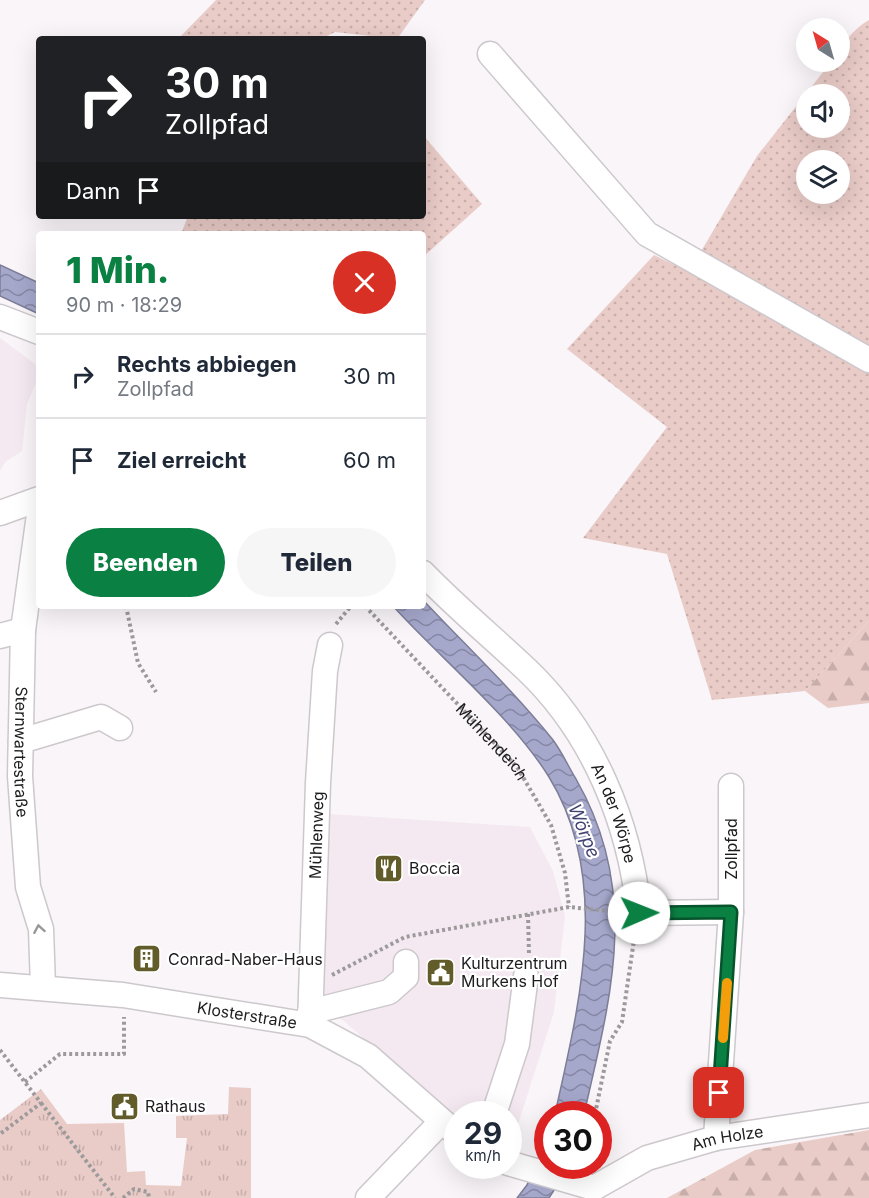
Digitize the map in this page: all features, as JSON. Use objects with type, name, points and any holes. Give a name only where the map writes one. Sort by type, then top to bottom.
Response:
[{"type":"street","points":[[490,54],[646,234],[869,360]]},
{"type":"street","points":[[0,316],[36,331]]},
{"type":"street","points":[[0,513],[36,500]]},
{"type":"street","name":"Sternwartestraße","points":[[36,537],[23,630],[20,776],[28,887],[41,929],[43,987]]},
{"type":"street","name":"An der Wörpe","points":[[426,576],[528,671],[565,713],[596,761],[619,820],[635,876],[633,913]]},
{"type":"street","points":[[0,636],[23,630]]},
{"type":"street","name":"Mühlenweg","points":[[310,1019],[318,783],[326,670],[330,645]]},
{"type":"street","points":[[21,741],[101,717],[120,728]]},
{"type":"street","name":"Zollpfad","points":[[716,1138],[731,912],[731,786]]},
{"type":"street","points":[[633,913],[731,912]]},
{"type":"street","points":[[310,1019],[389,992],[406,977],[406,962]]},
{"type":"street","points":[[498,1101],[517,1044],[526,976]]},
{"type":"street","name":"Klosterstraße","points":[[0,984],[123,995],[310,1019],[368,1056],[444,1124]]},
{"type":"street","name":"Am Holze","points":[[591,1193],[647,1158],[716,1138],[869,1115]]},
{"type":"street","points":[[368,1198],[444,1132]]},
{"type":"street","points":[[522,1168],[570,1182],[591,1193]]},
{"type":"path","points":[[127,609],[138,663],[156,692]]},
{"type":"path","name":"Mühlendeich","points":[[368,609],[516,767],[551,825],[565,873],[569,907]]},
{"type":"path","points":[[311,988],[405,937],[569,907],[633,913],[622,1022],[610,1041],[598,1101]]},
{"type":"path","points":[[526,976],[530,946],[528,914]]},
{"type":"path","points":[[25,1082],[60,1054],[124,1054],[123,995]]},
{"type":"path","points":[[0,1050],[115,1198]]},
{"type":"path","points":[[0,1134],[41,1103]]},
{"type":"path","points":[[123,1198],[134,1189],[147,1192],[149,1198]]},
{"type":"shaded area","points":[[0,338],[36,365],[36,382],[27,404],[22,451],[5,462],[0,471]]},
{"type":"shaded area","points":[[329,814],[530,827],[553,871],[565,916],[554,1012],[522,1112],[522,1101],[444,1101],[444,1109],[344,1021],[320,1011],[328,897]]},
{"type":"green space","points":[[216,0],[425,0],[399,36],[335,32],[327,36],[181,36]]},
{"type":"green space","points":[[869,20],[869,621],[805,691],[712,700],[667,554],[583,538],[667,427],[567,349],[654,255],[689,272],[757,156],[796,106],[796,138],[850,138],[850,84],[814,84],[823,72],[850,72],[850,36]]},
{"type":"green space","points":[[426,139],[482,204],[426,254],[426,231],[182,231],[187,219],[426,219]]},
{"type":"green space","points":[[869,621],[869,703],[828,708],[805,691]]},
{"type":"green space","points":[[229,1087],[251,1088],[251,1198],[0,1198],[0,1120],[41,1089],[67,1124],[124,1123],[127,1172],[145,1171],[146,1185],[181,1186],[187,1138],[176,1138],[176,1116],[228,1114]]},
{"type":"green space","points":[[869,1130],[869,1198],[667,1198],[755,1150]]},
{"type":"water","points":[[0,265],[36,282],[36,313],[0,296]]},
{"type":"water","name":"Wörpe","points":[[426,603],[506,686],[559,749],[596,821],[608,862],[614,904],[614,945],[603,1028],[587,1101],[558,1101],[573,1030],[585,943],[585,900],[580,858],[568,817],[549,777],[515,732],[396,609],[426,609]]},
{"type":"water","points":[[534,1168],[534,1179],[561,1179],[549,1198],[517,1198],[527,1185]]},
{"type":"slow traffic","points":[[723,1038],[727,983]]},
{"type":"place","name":"Boccia","points":[[388,868]]},
{"type":"place","name":"Conrad-Naber-Haus","points":[[147,959]]},
{"type":"place","name":"Kulturzentrum Murkens Hof","points":[[440,972]]},
{"type":"place","name":"Rathaus","points":[[124,1106]]},
{"type":"route","points":[[639,913],[731,912],[719,1093]]}]
